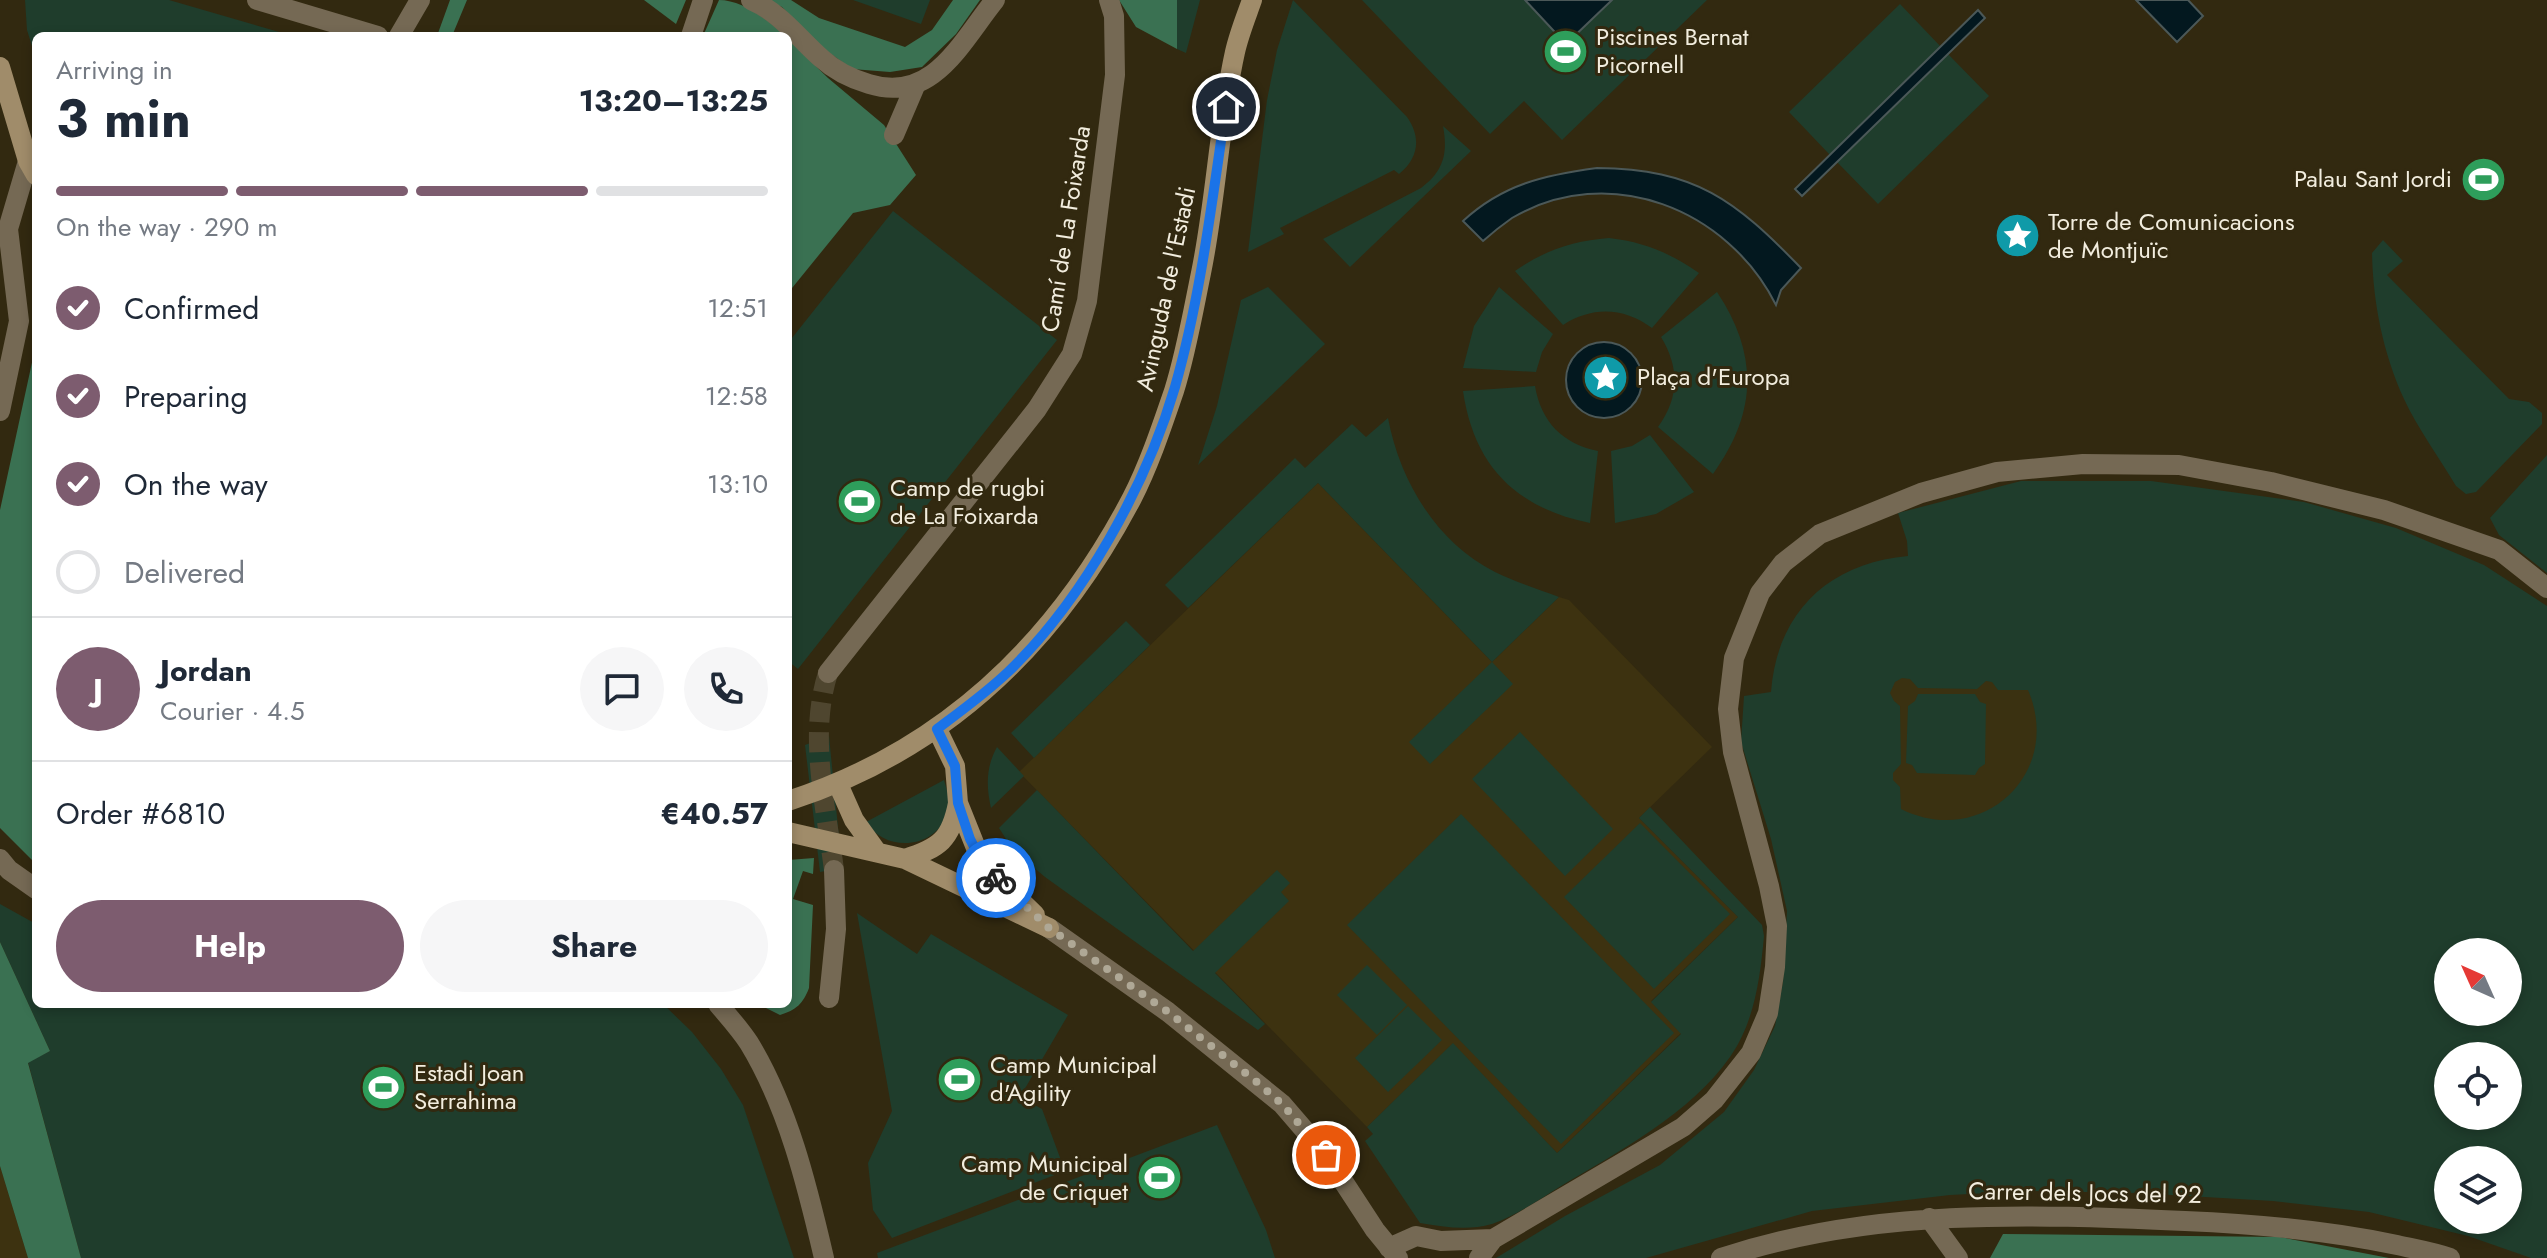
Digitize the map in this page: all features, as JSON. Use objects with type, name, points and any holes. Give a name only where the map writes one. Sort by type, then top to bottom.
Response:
[{"type":"street","points":[[257,0],[365,32]]},
{"type":"street","points":[[401,32],[420,0]]},
{"type":"street","points":[[751,0],[782,18],[822,60],[839,71],[879,87],[894,89],[915,86],[948,61],[995,0]]},
{"type":"street","name":"Camí de La Foixarda","points":[[828,673],[1037,409],[1072,354],[1087,301],[1115,75],[1114,16],[1109,0]]},
{"type":"street","name":"Avinguda de l'Estadi","points":[[792,800],[838,784],[885,761],[937,729],[1009,671],[1049,627],[1096,560],[1134,495],[1175,388],[1201,270],[1235,50],[1252,0]]},
{"type":"street","points":[[692,32],[701,7]]},
{"type":"street","points":[[0,67],[32,168],[3,225],[19,321],[0,411]]},
{"type":"street","points":[[894,135],[915,86]]},
{"type":"street","points":[[19,321],[32,309]]},
{"type":"street","points":[[1479,1258],[1493,1239],[1683,1127],[1714,1100],[1751,1053],[1768,1013],[1777,926],[1733,752],[1728,709],[1734,658],[1760,593],[1783,563],[1820,534],[1921,493],[1997,472],[2083,464],[2179,465],[2271,482],[2398,515],[2499,550],[2547,588]]},
{"type":"street","points":[[905,859],[940,843],[953,827],[958,803],[955,766],[937,729]]},
{"type":"street","points":[[838,784],[854,820],[877,852]]},
{"type":"street","points":[[958,803],[980,858],[1049,928],[1168,1012],[1282,1104],[1326,1155],[1390,1255],[1416,1236],[1441,1241],[1493,1239]]},
{"type":"street","points":[[792,833],[905,859],[1049,928]]},
{"type":"street","points":[[0,859],[9,870],[32,886]]},
{"type":"street","points":[[829,998],[836,929],[834,870]]},
{"type":"street","points":[[721,1008],[749,1042],[775,1095],[798,1158],[824,1258]]},
{"type":"street","name":"Carrer dels Jocs del 92","points":[[1721,1258],[1840,1228],[1929,1218],[2012,1215],[2240,1223],[2349,1235],[2450,1258]]},
{"type":"street","points":[[1929,1218],[1958,1258]]},
{"type":"street","points":[[1441,1241],[1461,1258]]},
{"type":"shaded area","points":[[1318,483],[1492,662],[1559,597],[1569,600],[1712,747],[1639,818],[1738,917],[1651,1001],[1681,1033],[1557,1153],[1453,1044],[1367,1127],[1019,772]]},
{"type":"shaded area","points":[[0,1166],[28,1258],[0,1258]]},
{"type":"green space","points":[[25,0],[169,0],[279,32],[32,32],[32,46],[27,30]]},
{"type":"green space","points":[[450,0],[467,0],[454,32],[438,32]]},
{"type":"green space","points":[[644,0],[686,0],[676,24]]},
{"type":"green space","points":[[719,0],[737,3],[755,12],[780,32],[705,32]]},
{"type":"green space","points":[[767,0],[791,0],[819,18],[905,47],[932,30],[953,0],[980,0],[956,34],[922,67],[890,72],[852,69],[817,44],[782,7]]},
{"type":"green space","points":[[853,0],[930,0],[921,24]]},
{"type":"green space","points":[[1119,0],[1177,0],[1177,49],[1136,27]]},
{"type":"green space","points":[[1177,0],[1200,0],[1186,53],[1177,49]]},
{"type":"green space","points":[[1293,0],[1407,117],[1415,133],[1416,148],[1410,162],[1399,174],[1394,170],[1280,228],[1284,234],[1248,252],[1267,100],[1277,50]]},
{"type":"green space","name":"Piscines Bernat Picornell","points":[[1362,0],[1707,0],[1562,140],[1524,101],[1490,134]]},
{"type":"green space","points":[[1900,4],[1941,47],[1830,155],[1789,112]]},
{"type":"green space","points":[[792,43],[884,125],[916,175],[890,205],[853,213],[792,288]]},
{"type":"green space","points":[[1948,54],[1989,96],[1878,204],[1837,162]]},
{"type":"green space","points":[[1443,126],[1471,151],[1350,267],[1323,239],[1429,182],[1439,168],[1444,153]]},
{"type":"green space","name":"Camp de rugbi de La Foixarda","points":[[893,211],[1057,340],[798,669],[792,664],[792,338]]},
{"type":"green space","points":[[1609,238],[1656,250],[1699,273],[1652,328],[1630,316],[1608,312],[1585,314],[1563,325],[1515,271],[1537,257],[1560,248]]},
{"type":"green space","points":[[2383,240],[2403,261],[2387,275],[2509,399],[2529,402],[2542,413],[2542,424],[2476,492],[2466,494],[2456,486],[2416,421],[2397,382],[2380,328],[2374,290],[2372,253]]},
{"type":"green space","points":[[1268,287],[1325,344],[1198,465],[1217,406],[1241,300]]},
{"type":"green space","points":[[1499,287],[1553,334],[1542,352],[1536,372],[1463,368],[1474,326]]},
{"type":"green space","points":[[1717,292],[1740,338],[1746,361],[1747,384],[1738,429],[1713,474],[1658,427],[1670,405],[1674,383],[1672,360],[1661,337]]},
{"type":"green space","points":[[32,362],[32,860],[0,828],[0,510]]},
{"type":"green space","points":[[1535,386],[1548,421],[1574,443],[1598,451],[1590,523],[1540,507],[1520,494],[1503,480],[1477,441],[1463,391]]},
{"type":"green space","points":[[1388,418],[1401,464],[1438,527],[1474,559],[1495,572],[1559,597],[1492,662],[1318,483],[1188,608],[1165,585],[1295,458],[1305,468],[1352,424],[1366,437]]},
{"type":"green space","points":[[1650,435],[1694,492],[1656,514],[1615,523],[1611,451],[1632,446]]},
{"type":"green space","points":[[2547,455],[2547,573],[2499,535],[2490,518]]},
{"type":"green space","points":[[2021,481],[2151,481],[2304,502],[2396,528],[2484,565],[2547,606],[2547,1258],[2531,1258],[2460,1234],[2522,1234],[2522,1146],[2434,1146],[2434,1228],[2369,1212],[2273,1201],[2137,1193],[2028,1191],[1950,1195],[1812,1211],[1646,1258],[1496,1258],[1565,1216],[1660,1165],[1724,1112],[1754,1070],[1775,1026],[1783,982],[1787,911],[1771,839],[1741,742],[1744,696],[1771,692],[1775,663],[1784,638],[1796,616],[1812,597],[1854,569],[1908,556],[1907,541],[1898,513]]},
{"type":"green space","points":[[1126,621],[1150,645],[1034,758],[1011,733]]},
{"type":"green space","points":[[1492,662],[1513,684],[1430,764],[1409,742]]},
{"type":"green space","points":[[1520,732],[1613,829],[1565,876],[1472,779]]},
{"type":"green space","points":[[829,736],[842,868],[820,872],[805,745]]},
{"type":"green space","points":[[997,747],[1024,776],[991,808],[988,777]]},
{"type":"green space","points":[[944,780],[949,800],[948,812],[942,825],[922,840],[910,843],[885,839],[866,822]]},
{"type":"green space","points":[[1037,790],[1193,951],[1277,870],[1290,883],[1281,892],[1289,901],[1215,973],[1265,1024],[1258,1030],[1045,877],[1013,850],[999,828]]},
{"type":"green space","points":[[1650,807],[1762,925],[1764,936],[1758,983],[1751,1014],[1738,1043],[1714,1077],[1652,1130],[1519,1212],[1492,1224],[1465,1228],[1420,1223],[1365,1141],[1373,1134],[1367,1127],[1453,1043],[1557,1153],[1681,1034],[1651,1002],[1738,917],[1639,818]]},
{"type":"green space","points":[[1461,814],[1674,1033],[1561,1144],[1347,925]]},
{"type":"green space","points":[[1640,823],[1730,914],[1654,989],[1564,897]]},
{"type":"green space","points":[[814,858],[813,874],[803,871],[793,899],[813,905],[809,988],[798,1006],[780,1015],[766,1008],[792,1008],[792,860]]},
{"type":"green space","name":"Estadi Joan Serrahima","points":[[0,904],[32,922],[32,1008],[667,1008],[692,1032],[721,1069],[743,1105],[794,1258],[81,1258],[28,1062],[50,1051],[0,942]]},
{"type":"green space","name":"Camp Municipal d'Agility","points":[[857,913],[917,954],[931,934],[1068,1015],[1020,1097],[1042,1109],[1065,1171],[892,1238],[873,1210],[868,1163],[892,1111]]},
{"type":"green space","points":[[0,942],[50,1051],[28,1063],[81,1258],[28,1258],[0,1166]]},
{"type":"green space","points":[[1367,965],[1407,1005],[1377,1035],[1337,995]]},
{"type":"green space","points":[[1408,1006],[1442,1040],[1388,1092],[1355,1058]]},
{"type":"green space","name":"Camp Municipal de Criquet","points":[[1217,1125],[1266,1230],[1275,1258],[878,1258],[877,1253]]},
{"type":"green space","points":[[2003,1234],[2280,1237],[2389,1258],[1990,1258]]},
{"type":"sand","points":[[1902,678],[1910,679],[1918,688],[1977,689],[1986,681],[1992,682],[1998,690],[2028,690],[2036,721],[2035,750],[2025,775],[2008,796],[1986,811],[1960,819],[1931,819],[1901,809],[1900,787],[1893,780],[1893,773],[1901,764],[1900,706],[1890,693],[1895,682]],"holes":[[[1918,694],[1975,694],[1980,702],[1986,704],[1985,764],[1975,775],[1917,773],[1912,765],[1906,763],[1908,706]]]},
{"type":"water","points":[[1525,0],[1612,0],[1566,44]]},
{"type":"water","points":[[2136,0],[2188,0],[2203,16],[2177,42]]},
{"type":"water","points":[[1978,10],[1985,18],[1802,196],[1795,189]]},
{"type":"water","points":[[1597,168],[1661,174],[1711,193],[1755,224],[1801,268],[1781,290],[1776,305],[1755,271],[1728,243],[1697,220],[1662,204],[1626,195],[1587,194],[1549,201],[1512,218],[1483,241],[1463,221],[1494,198],[1526,183]]},
{"type":"water","points":[[1604,342],[1619,345],[1631,353],[1639,365],[1642,380],[1639,395],[1631,407],[1619,415],[1604,418],[1589,415],[1577,407],[1569,395],[1566,380],[1569,365],[1577,353],[1589,345]]},
{"type":"tunnel","points":[[828,673],[819,721],[819,746],[834,870]]},
{"type":"way so far","points":[[996,878],[1049,928],[1168,1012],[1258,1083],[1305,1128],[1326,1155]]},
{"type":"place","name":"Piscines Bernat Picornell","points":[[1565,51]]},
{"type":"place","name":"Palau Sant Jordi","points":[[2483,179]]},
{"type":"place","name":"Torre de Comunicacions de Montjuïc","points":[[2017,236]]},
{"type":"place","name":"Plaça d'Europa","points":[[1606,377]]},
{"type":"place","name":"Camp de rugbi de La Foixarda","points":[[859,502]]},
{"type":"place","name":"Camp Municipal d'Agility","points":[[959,1079]]},
{"type":"place","name":"Estadi Joan Serrahima","points":[[383,1087]]},
{"type":"place","name":"Camp Municipal de Criquet","points":[[1159,1178]]},
{"type":"route","points":[[996,878],[970,839],[958,803],[955,766],[937,729],[1009,671],[1049,627],[1080,585],[1134,495],[1175,388],[1201,270],[1226,107]]}]
